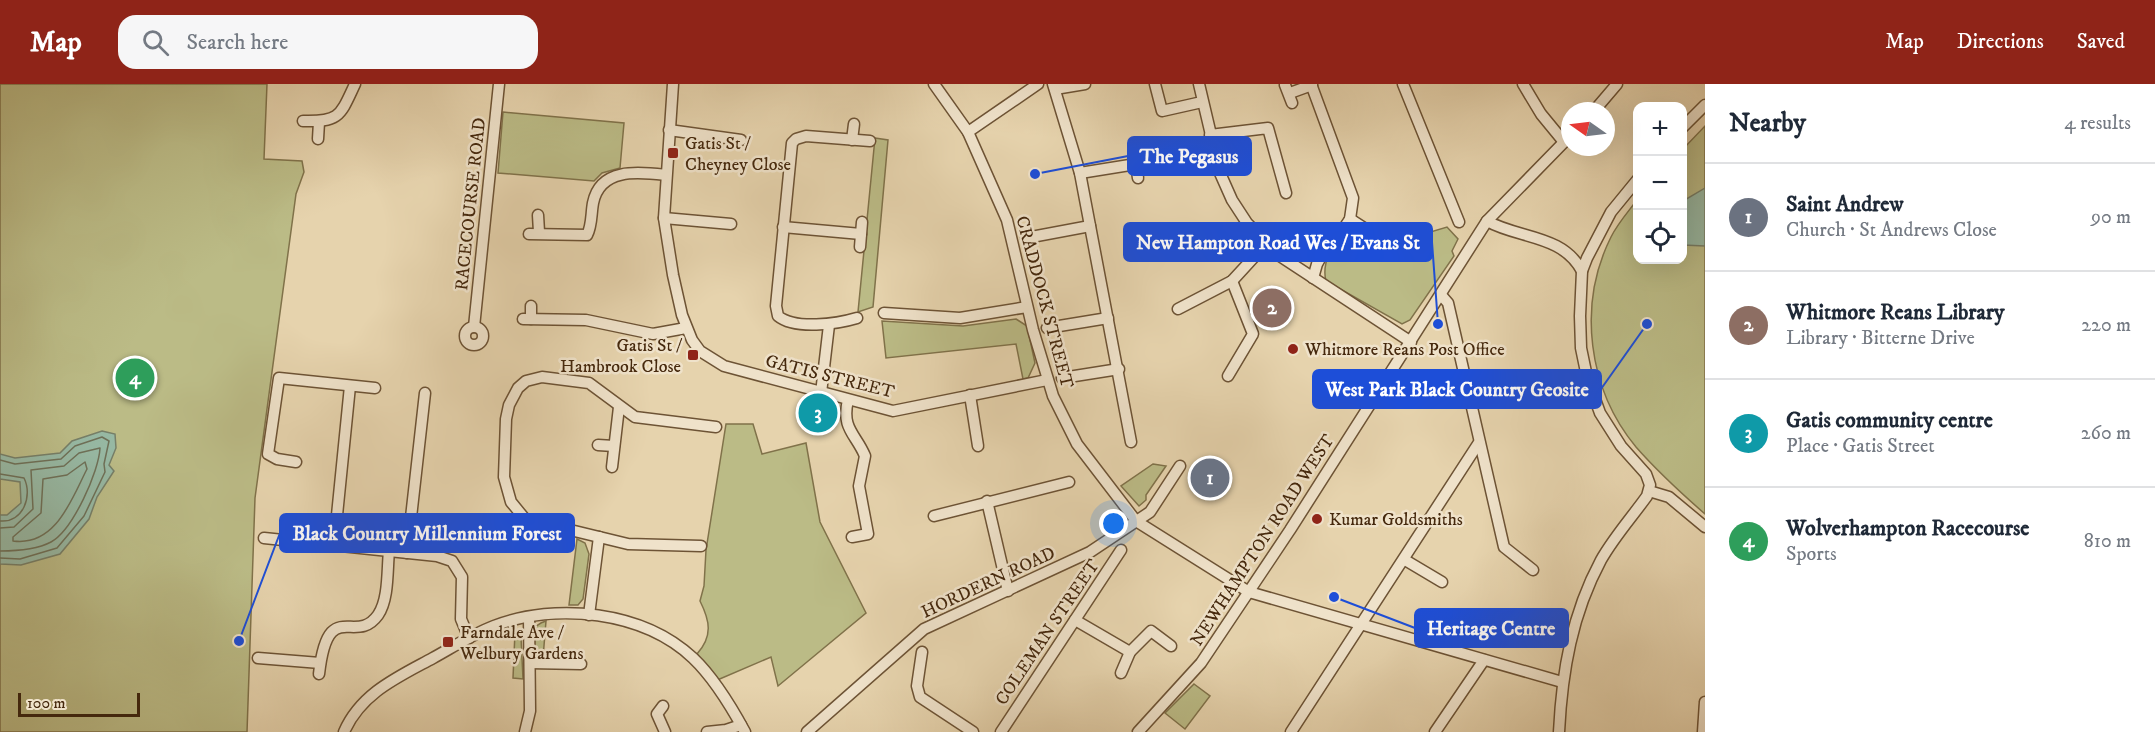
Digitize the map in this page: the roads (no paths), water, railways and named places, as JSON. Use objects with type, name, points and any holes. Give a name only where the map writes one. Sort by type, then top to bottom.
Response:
[{"type":"street","points":[[303,121],[319,122],[340,116],[355,84]]},
{"type":"street","name":"RACECOURSE ROAD","points":[[474,327],[499,84]]},
{"type":"street","name":"GATIS STREET","points":[[673,84],[664,218],[686,328],[700,351],[715,363],[893,411],[1047,380]]},
{"type":"street","name":"CRADDOCK STREET","points":[[934,84],[968,132],[1007,220],[1047,380],[1077,444],[1136,521]]},
{"type":"street","points":[[968,132],[1038,84]]},
{"type":"street","points":[[1085,84],[1054,86],[1080,173],[1108,318],[1133,430],[1131,442]]},
{"type":"street","points":[[1155,84],[1162,111],[1203,102]]},
{"type":"street","points":[[1199,84],[1220,173],[1232,200],[1266,244],[1313,278],[1411,342]]},
{"type":"street","points":[[1289,94],[1311,84],[1353,198],[1347,224],[1367,230],[1374,246]]},
{"type":"street","points":[[1403,84],[1460,222]]},
{"type":"street","points":[[1523,84],[1541,114],[1561,133]]},
{"type":"street","points":[[1602,102],[1617,84]]},
{"type":"street","points":[[1687,124],[1705,105]]},
{"type":"street","points":[[318,139],[319,122]]},
{"type":"street","points":[[852,140],[854,124]]},
{"type":"street","points":[[1210,135],[1268,128],[1286,193]]},
{"type":"street","points":[[669,130],[741,140]]},
{"type":"street","points":[[858,318],[828,325],[787,320],[778,316],[776,306],[790,150],[796,139],[806,136],[870,141]]},
{"type":"street","name":"NEWHAMPTON ROAD WEST","points":[[1138,732],[1201,663],[1411,342],[1487,221],[1561,145]]},
{"type":"street","points":[[1080,173],[1136,164],[1138,178]]},
{"type":"street","points":[[538,215],[534,233],[587,235],[593,201],[607,180],[623,173],[666,175]]},
{"type":"street","points":[[1572,732],[1559,730],[1562,682],[1574,624],[1590,582],[1615,537],[1649,490],[1650,485],[1646,474],[1621,446],[1600,413],[1587,378],[1581,348],[1582,271],[1600,231],[1633,185]]},
{"type":"street","points":[[664,218],[731,224]]},
{"type":"street","points":[[1487,221],[1500,229],[1547,240],[1577,261],[1582,271]]},
{"type":"street","points":[[860,247],[862,222]]},
{"type":"street","points":[[1026,238],[1090,225]]},
{"type":"street","points":[[783,227],[861,234]]},
{"type":"street","points":[[1313,278],[1317,264],[1329,243]]},
{"type":"street","points":[[1178,309],[1232,281],[1266,244]]},
{"type":"street","points":[[1228,376],[1253,334],[1232,281]]},
{"type":"street","points":[[1440,295],[1448,303],[1478,444],[1504,547],[1533,570]]},
{"type":"street","points":[[531,306],[527,319],[586,320],[653,334],[686,328]]},
{"type":"street","points":[[884,313],[960,318],[1027,307]]},
{"type":"street","points":[[1047,328],[1108,318]]},
{"type":"street","points":[[821,393],[828,325]]},
{"type":"street","points":[[1062,378],[1119,369]]},
{"type":"street","points":[[701,546],[628,544],[532,522],[517,511],[511,502],[504,477],[506,419],[509,405],[518,388],[526,381],[542,377],[589,383],[635,417],[716,427]]},
{"type":"street","points":[[296,462],[277,459],[268,454],[279,378],[375,388]]},
{"type":"street","points":[[334,545],[350,386]]},
{"type":"street","points":[[970,395],[978,446]]},
{"type":"street","points":[[407,553],[428,399]]},
{"type":"street","points":[[848,400],[848,425],[865,456],[860,486],[868,534],[852,537]]},
{"type":"street","points":[[612,467],[619,407]]},
{"type":"street","points":[[1291,732],[1405,560],[1478,444]]},
{"type":"street","points":[[598,445],[614,446]]},
{"type":"street","name":"HORDERN ROAD","points":[[807,732],[917,634],[1090,552],[1149,512],[1180,466]]},
{"type":"street","points":[[934,516],[1068,482]]},
{"type":"street","points":[[1649,490],[1669,497],[1705,527]]},
{"type":"street","points":[[987,501],[1008,591]]},
{"type":"street","points":[[1136,521],[1249,592],[1562,682]]},
{"type":"street","points":[[272,535],[446,558],[457,565],[462,577],[461,619],[469,638]]},
{"type":"street","points":[[590,615],[599,537]]},
{"type":"street","name":"COLEMAN STREET","points":[[1001,732],[1121,550]]},
{"type":"street","points":[[258,658],[320,669],[324,640],[329,633],[341,626],[365,625],[372,621],[382,607],[389,551]]},
{"type":"street","points":[[1405,560],[1442,582]]},
{"type":"street","points":[[344,732],[363,703],[382,686],[469,638],[493,627],[529,617],[590,615],[637,625],[680,647],[695,659],[743,728],[707,732]]},
{"type":"street","points":[[525,732],[530,711],[529,617]]},
{"type":"street","points":[[1076,620],[1130,652]]},
{"type":"street","points":[[1121,673],[1130,652],[1151,631],[1171,646]]},
{"type":"street","points":[[921,652],[917,686],[920,697],[973,732]]},
{"type":"street","points":[[1435,732],[1484,660]]},
{"type":"street","points":[[530,663],[581,664]]},
{"type":"street","points":[[1703,732],[1705,702]]},
{"type":"street","points":[[663,706],[657,714],[665,732]]},
{"type":"water","points":[[1705,188],[1705,246],[1687,245],[1687,199]]},
{"type":"water","points":[[102,431],[115,434],[116,448],[109,465],[114,471],[97,497],[89,519],[60,554],[21,565],[0,564],[0,515],[7,515],[21,503],[20,482],[0,479],[0,454],[15,458],[60,453],[72,441]]},
{"type":"place","name":"Gatis St / Cheyney Close","points":[[673,153]]},
{"type":"place","name":"The Pegasus","points":[[1035,174]]},
{"type":"place","name":"Whitmore Reans Library","points":[[1272,308]]},
{"type":"place","name":"New Hampton Road Wes / Evans St","points":[[1438,324]]},
{"type":"place","name":"West Park Black Country Geosite","points":[[1647,324]]},
{"type":"place","name":"Whitmore Reans Post Office","points":[[1293,349]]},
{"type":"place","name":"Gatis St / Hambrook Close","points":[[693,355]]},
{"type":"place","name":"Wolverhampton Racecourse","points":[[135,378]]},
{"type":"place","name":"Gatis community centre","points":[[818,413]]},
{"type":"place","name":"Saint Andrew","points":[[1210,478]]},
{"type":"place","name":"Kumar Goldsmiths","points":[[1317,519]]},
{"type":"place","name":"Heritage Centre","points":[[1334,597]]},
{"type":"place","name":"Black Country Millennium Forest","points":[[239,641]]},
{"type":"place","name":"Farndale Ave / Welbury Gardens","points":[[448,642]]}]
